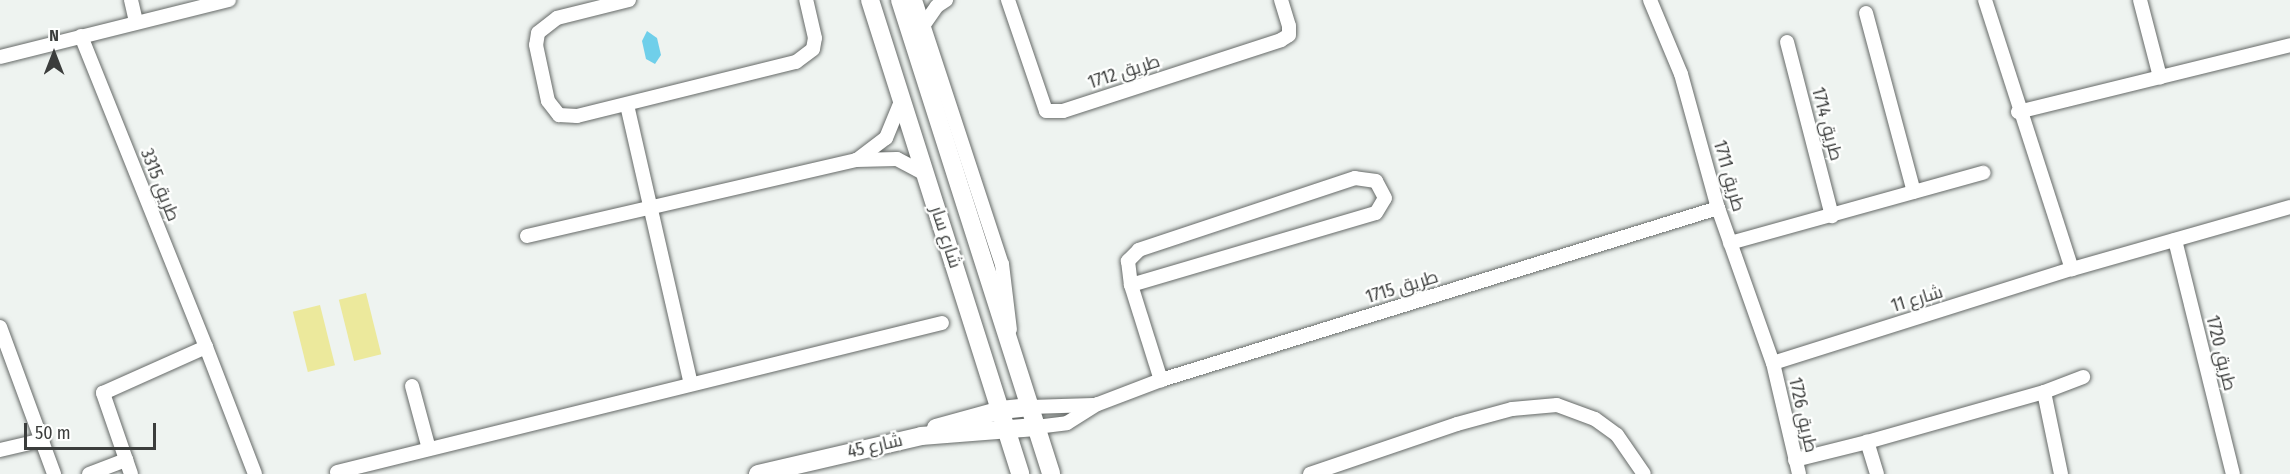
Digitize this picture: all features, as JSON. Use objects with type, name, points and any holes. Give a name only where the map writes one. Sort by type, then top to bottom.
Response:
[{"type":"street","points":[[131,0],[136,22]]},
{"type":"street","points":[[0,57],[229,0]]},
{"type":"street","points":[[629,0],[546,23],[536,45],[548,101],[559,115],[577,116],[627,105],[806,57],[815,38],[806,0]]},
{"type":"street","name":"شارع سار","points":[[870,0],[1020,474]]},
{"type":"street","name":"شارع سار","points":[[900,0],[1051,474]]},
{"type":"street","points":[[915,0],[1002,264],[1011,347]]},
{"type":"street","points":[[938,0],[945,0]]},
{"type":"street","points":[[923,26],[945,0]]},
{"type":"street","name":"طريق 1712","points":[[1008,0],[1046,111],[1063,111],[1281,40],[1288,35],[1289,26],[1281,0]]},
{"type":"street","name":"طريق 1711","points":[[1650,0],[1681,74],[1718,208],[1773,363]]},
{"type":"street","points":[[1985,0],[2018,112],[2072,269]]},
{"type":"street","points":[[2140,0],[2160,77]]},
{"type":"street","points":[[1866,13],[1914,192]]},
{"type":"street","name":"طريق 3315","points":[[81,36],[255,474]]},
{"type":"street","name":"طريق 1714","points":[[1786,42],[1832,216]]},
{"type":"street","points":[[2018,112],[2290,45]]},
{"type":"street","points":[[856,160],[886,138],[902,99]]},
{"type":"street","points":[[627,105],[691,384]]},
{"type":"street","points":[[527,236],[856,160],[897,159],[927,175]]},
{"type":"street","points":[[1730,243],[1983,173]]},
{"type":"street","points":[[1131,285],[1376,213],[1384,198],[1376,181],[1355,178],[1138,250],[1128,261],[1131,285],[1161,380]]},
{"type":"street","name":"شارع 11","points":[[1773,363],[2072,269],[2290,207]]},
{"type":"street","name":"طريق 1715","points":[[1036,427],[1067,423],[1098,404],[1161,380],[1718,208]]},
{"type":"street","name":"طريق 1720","points":[[2175,240],[2233,474]]},
{"type":"street","points":[[338,472],[942,323]]},
{"type":"street","points":[[0,327],[54,474]]},
{"type":"street","points":[[131,474],[103,393],[206,347]]},
{"type":"street","name":"طريق 1726","points":[[1773,363],[1797,467]]},
{"type":"street","points":[[1797,467],[1867,442],[2044,392],[2083,377]]},
{"type":"street","points":[[412,386],[429,449]]},
{"type":"street","points":[[2044,392],[2061,474]]},
{"type":"street","name":"طريق 1715","points":[[1030,407],[1060,409],[1098,404]]},
{"type":"street","points":[[1310,474],[1457,424],[1512,409],[1557,405],[1595,419],[1617,435],[1644,474]]},
{"type":"street","name":"شارع 45","points":[[758,474],[921,436],[1001,410],[1030,407]]},
{"type":"street","name":"شارع 45","points":[[921,436],[1036,427]]},
{"type":"street","points":[[0,450],[43,440]]},
{"type":"street","points":[[1867,442],[1877,474]]},
{"type":"street","points":[[89,474],[126,460]]},
{"type":"shaded area","points":[[366,293],[381,354],[354,361],[339,300]]},
{"type":"shaded area","points":[[320,305],[335,365],[308,372],[293,312]]},
{"type":"water","points":[[647,31],[657,38],[661,55],[655,64],[646,59],[642,41]]}]
